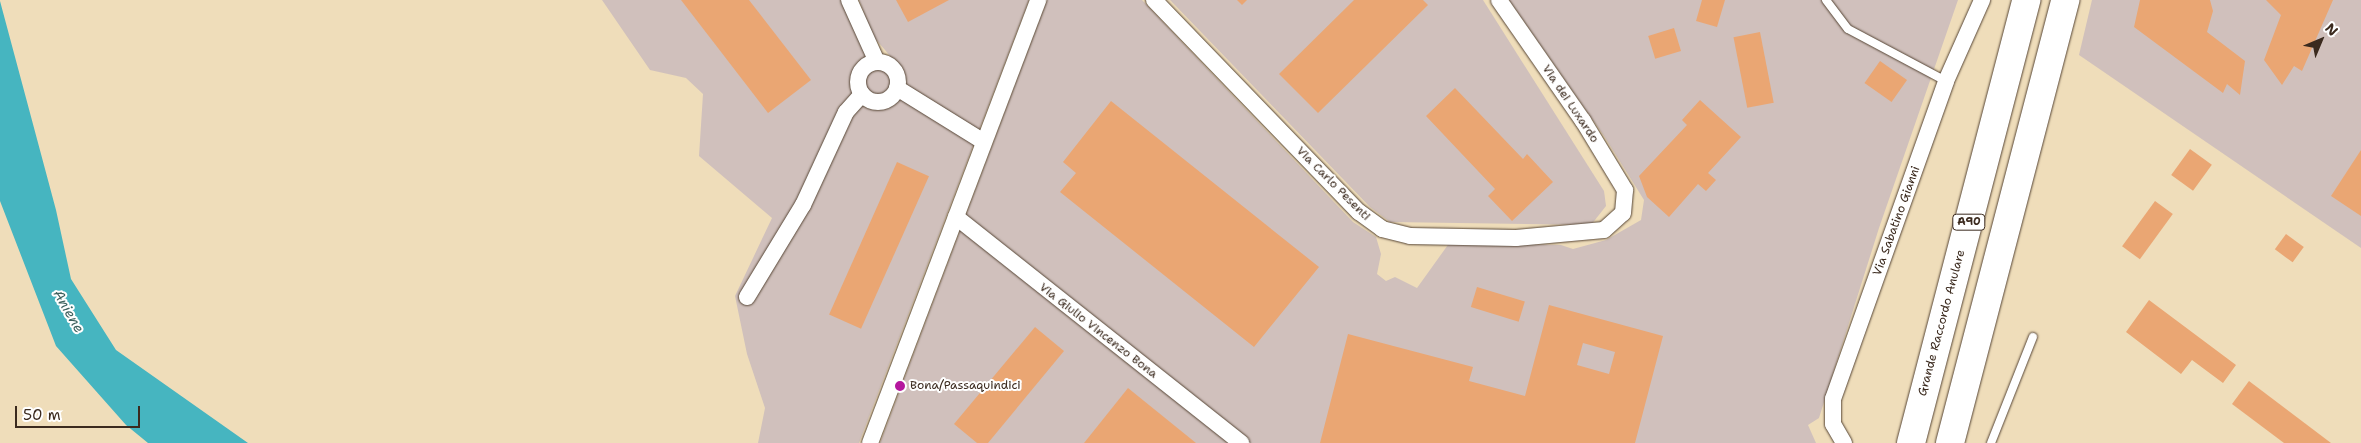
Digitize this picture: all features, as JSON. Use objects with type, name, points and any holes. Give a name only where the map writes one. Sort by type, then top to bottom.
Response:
[{"type":"highway","name":"Grande Raccordo Anulare","points":[[1911,443],[2026,0]]},
{"type":"highway","name":"A90","points":[[1950,443],[2065,0]]},
{"type":"street","points":[[849,0],[877,62],[894,70],[897,88],[890,98],[878,102],[862,94],[858,82],[862,71],[877,62]]},
{"type":"street","points":[[871,442],[1038,0]]},
{"type":"street","name":"Via Carlo Pesenti","points":[[1154,0],[1359,212],[1382,229],[1410,236],[1551,236],[1604,230],[1623,213]]},
{"type":"street","name":"Via dei Luxardo","points":[[1499,0],[1613,168],[1626,196],[1623,213]]},
{"type":"street","name":"Via Sabatino Gianni","points":[[1844,443],[1833,424],[1833,399],[1946,81],[1982,0]]},
{"type":"street","points":[[897,88],[984,142]]},
{"type":"street","points":[[747,297],[803,205],[846,112],[862,94]]},
{"type":"street","name":"Via Giulio Vincenzo Bona","points":[[956,217],[1241,443]]},
{"type":"lane","points":[[1826,0],[1848,29],[1946,81]]},
{"type":"lane","points":[[1991,443],[2033,337]]},
{"type":"shaded area","points":[[602,0],[841,0],[867,55],[891,57],[873,36],[859,0],[1029,0],[859,443],[758,443],[765,408],[747,354],[735,296],[772,218],[699,156],[703,94],[686,78],[650,70]]},
{"type":"shaded area","points":[[1047,0],[1142,0],[1353,222],[1376,237],[1381,254],[1377,274],[1386,281],[1395,277],[1417,288],[1450,242],[1561,245],[1573,249],[1606,240],[1641,220],[1644,200],[1604,136],[1509,0],[1958,0],[1879,228],[1819,418],[1808,425],[1816,443],[880,443]]},
{"type":"shaded area","points":[[1170,0],[1483,0],[1604,191],[1606,206],[1591,225],[1390,222],[1370,207]]},
{"type":"shaded area","points":[[2092,0],[2361,0],[2361,248],[2079,55]]},
{"type":"water","name":"Aniene","points":[[0,1],[56,210],[71,279],[116,350],[248,443],[148,443],[126,425],[56,346],[0,201]]},
{"type":"building","points":[[681,0],[749,0],[811,80],[768,113]]},
{"type":"building","points":[[896,0],[949,0],[908,22]]},
{"type":"building","points":[[1237,0],[1247,0],[1242,5]]},
{"type":"building","points":[[1354,0],[1423,0],[1428,5],[1318,113],[1279,74]]},
{"type":"building","points":[[1702,0],[1725,0],[1717,27],[1696,21]]},
{"type":"building","points":[[2140,0],[2210,0],[2213,11],[2207,32],[2245,61],[2240,95],[2227,84],[2223,93],[2134,27]]},
{"type":"building","points":[[2266,0],[2333,0],[2302,71],[2294,66],[2282,85],[2264,60],[2281,15]]},
{"type":"building","points":[[1674,28],[1681,51],[1655,59],[1648,36]]},
{"type":"building","points":[[1760,32],[1774,103],[1747,108],[1733,37]]},
{"type":"building","points":[[1880,61],[1907,80],[1892,102],[1865,83]]},
{"type":"building","points":[[1455,88],[1523,159],[1527,154],[1553,182],[1512,221],[1488,196],[1495,189],[1426,116]]},
{"type":"building","points":[[1700,100],[1741,137],[1708,173],[1716,180],[1706,191],[1698,184],[1669,217],[1647,197],[1639,176],[1687,125],[1682,120]]},
{"type":"building","points":[[1111,101],[1319,267],[1254,347],[1060,192],[1076,173],[1063,162]]},
{"type":"building","points":[[2190,149],[2212,165],[2193,191],[2171,175]]},
{"type":"building","points":[[2361,150],[2361,216],[2331,196]]},
{"type":"building","points":[[897,162],[929,176],[861,329],[829,315]]},
{"type":"building","points":[[2155,201],[2173,214],[2140,259],[2122,246]]},
{"type":"building","points":[[2286,234],[2304,247],[2293,262],[2275,249]]},
{"type":"building","points":[[1477,287],[1525,302],[1519,322],[1471,307]]},
{"type":"building","points":[[2149,300],[2236,365],[2223,383],[2192,360],[2181,374],[2126,332]]},
{"type":"building","points":[[1549,305],[1663,336],[1635,443],[1320,443],[1348,334],[1473,367],[1469,381],[1525,396]],"holes":[[[1583,343],[1615,352],[1609,374],[1577,365]]]},
{"type":"building","points":[[1035,327],[1064,351],[988,443],[977,443],[954,424]]},
{"type":"building","points":[[2249,381],[2331,443],[2284,443],[2232,404]]},
{"type":"building","points":[[1128,388],[1196,443],[1084,443]]},
{"type":"place","name":"Bona/Passaquindici","points":[[900,386]]}]
